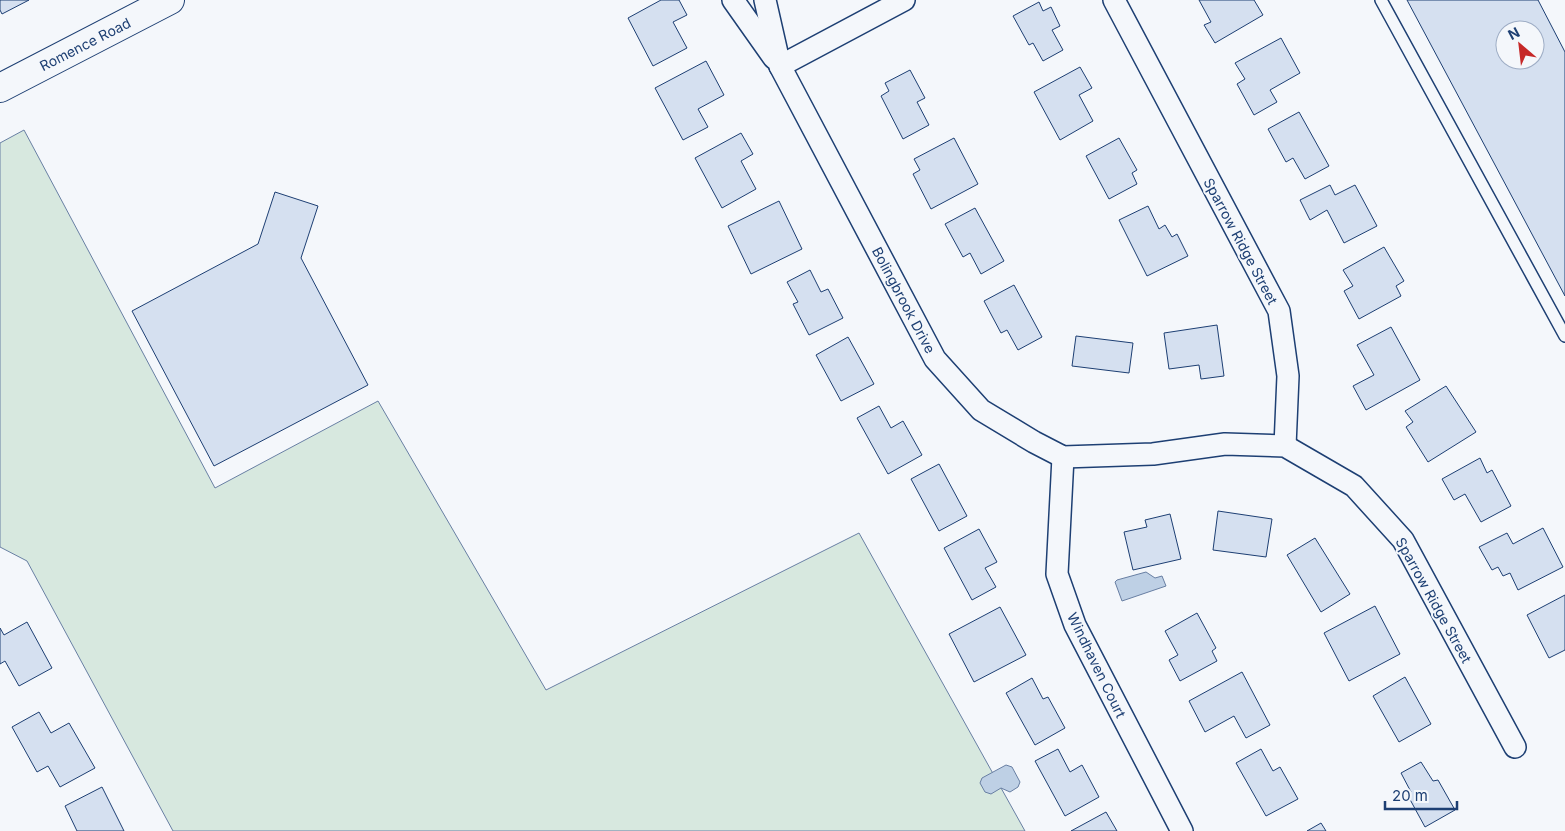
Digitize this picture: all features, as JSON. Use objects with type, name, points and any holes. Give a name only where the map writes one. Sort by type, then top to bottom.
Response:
[{"type":"street","name":"Romence Road","points":[[0,88],[170,0]]},
{"type":"street","points":[[733,0],[780,66],[904,0]]},
{"type":"street","name":"Bolingbrook Drive","points":[[765,0],[780,66],[935,359],[981,410],[1063,457],[1153,454],[1225,444],[1285,446]]},
{"type":"street","name":"Sparrow Ridge Street","points":[[1114,0],[1278,311],[1288,376],[1285,446],[1354,486],[1402,540],[1515,747]]},
{"type":"street","name":"Windhaven Court","points":[[1063,457],[1057,574],[1075,625],[1182,831]]},
{"type":"lane","points":[[1381,0],[1565,336]]},
{"type":"shaded area","points":[[24,130],[215,488],[378,401],[546,690],[859,533],[1025,831],[173,831],[27,561],[0,547],[0,143]]},
{"type":"water","points":[[1146,572],[1155,578],[1162,576],[1166,586],[1122,601],[1115,582]]},
{"type":"water","points":[[1006,765],[1012,767],[1020,782],[1018,787],[1010,792],[1001,788],[991,794],[985,792],[980,783],[982,778]]},
{"type":"building","points":[[0,0],[29,0],[2,14]]},
{"type":"building","points":[[661,0],[679,0],[687,15],[673,22],[687,48],[653,66],[628,18]]},
{"type":"building","points":[[1199,0],[1254,0],[1263,15],[1215,43],[1204,25],[1211,22]]},
{"type":"building","points":[[1407,0],[1538,0],[1565,52],[1565,296]]},
{"type":"building","points":[[1039,2],[1043,11],[1051,7],[1060,26],[1052,30],[1063,50],[1043,61],[1033,43],[1029,45],[1013,16]]},
{"type":"building","points":[[1281,38],[1300,73],[1270,90],[1277,102],[1254,115],[1237,84],[1245,79],[1235,63]]},
{"type":"building","points":[[706,61],[724,95],[698,109],[708,127],[683,140],[655,88]]},
{"type":"building","points":[[1080,67],[1092,88],[1079,95],[1093,121],[1060,140],[1034,92]]},
{"type":"building","points":[[910,70],[925,98],[917,102],[929,125],[903,139],[881,96],[889,91],[885,83]]},
{"type":"building","points":[[1299,112],[1329,166],[1305,179],[1293,158],[1286,162],[1268,129]]},
{"type":"building","points":[[741,133],[753,154],[741,161],[756,189],[722,208],[695,158]]},
{"type":"building","points":[[954,138],[978,184],[931,209],[913,174],[920,170],[914,159]]},
{"type":"building","points":[[1119,138],[1137,170],[1132,173],[1137,184],[1109,199],[1086,156]]},
{"type":"building","points":[[1330,185],[1335,195],[1355,185],[1377,226],[1344,243],[1327,210],[1310,220],[1300,200]]},
{"type":"building","points":[[275,192],[318,206],[301,258],[368,385],[214,466],[132,311],[258,244]]},
{"type":"building","points":[[779,201],[802,249],[751,274],[728,226]]},
{"type":"building","points":[[1148,206],[1159,229],[1165,225],[1172,237],[1177,234],[1188,256],[1147,276],[1119,220]]},
{"type":"building","points":[[975,208],[1004,261],[981,274],[970,253],[963,257],[945,224]]},
{"type":"building","points":[[1384,247],[1404,281],[1396,286],[1401,296],[1359,319],[1344,291],[1353,286],[1343,270]]},
{"type":"building","points":[[810,270],[821,292],[828,289],[843,318],[809,335],[793,304],[798,302],[787,282]]},
{"type":"building","points":[[1014,285],[1042,337],[1018,350],[1007,330],[1001,333],[984,301]]},
{"type":"building","points":[[1217,325],[1224,376],[1201,379],[1199,365],[1169,369],[1164,333]]},
{"type":"building","points":[[1391,327],[1420,380],[1366,410],[1353,386],[1374,375],[1357,345]]},
{"type":"building","points":[[1076,336],[1133,343],[1129,373],[1072,366]]},
{"type":"building","points":[[848,337],[874,384],[841,401],[816,355]]},
{"type":"building","points":[[1446,386],[1476,432],[1428,462],[1406,427],[1413,422],[1405,411]]},
{"type":"building","points":[[879,406],[891,428],[903,421],[922,455],[888,474],[857,418]]},
{"type":"building","points":[[1480,458],[1487,473],[1492,470],[1511,506],[1481,522],[1465,494],[1454,500],[1442,479]]},
{"type":"building","points":[[939,464],[967,516],[939,531],[911,479]]},
{"type":"building","points":[[1218,511],[1272,519],[1266,557],[1213,550]]},
{"type":"building","points":[[1170,514],[1181,559],[1133,570],[1124,532],[1147,527],[1145,520]]},
{"type":"building","points":[[1543,528],[1563,567],[1518,590],[1510,573],[1503,576],[1498,567],[1492,570],[1479,547],[1507,533],[1513,544]]},
{"type":"building","points":[[979,529],[997,562],[985,568],[996,587],[972,600],[944,548]]},
{"type":"building","points":[[1315,538],[1350,594],[1321,612],[1287,555]]},
{"type":"building","points":[[1565,595],[1565,650],[1549,658],[1527,615]]},
{"type":"building","points":[[1375,606],[1400,654],[1349,681],[1324,633]]},
{"type":"building","points":[[1000,607],[1026,655],[974,682],[949,634]]},
{"type":"building","points":[[1197,613],[1216,648],[1212,651],[1217,661],[1180,681],[1169,660],[1178,655],[1165,631]]},
{"type":"building","points":[[27,622],[52,668],[19,686],[5,661],[0,664],[0,628],[4,635]]},
{"type":"building","points":[[1242,672],[1270,725],[1246,738],[1234,716],[1205,732],[1189,701]]},
{"type":"building","points":[[1405,677],[1431,724],[1399,742],[1373,696]]},
{"type":"building","points":[[1032,678],[1043,699],[1048,697],[1065,728],[1035,745],[1006,693]]},
{"type":"building","points":[[39,712],[51,733],[69,723],[95,768],[60,787],[48,766],[37,772],[12,727]]},
{"type":"building","points":[[1058,749],[1070,772],[1082,765],[1099,797],[1065,816],[1035,761]]},
{"type":"building","points":[[1261,749],[1273,771],[1280,767],[1298,799],[1266,816],[1236,763]]},
{"type":"building","points":[[1421,762],[1433,781],[1438,780],[1455,810],[1425,827],[1407,794],[1411,792],[1401,773]]},
{"type":"building","points":[[102,787],[124,831],[77,831],[65,806]]},
{"type":"building","points":[[1106,812],[1117,831],[1071,831]]},
{"type":"building","points":[[1321,823],[1326,831],[1307,831]]}]
